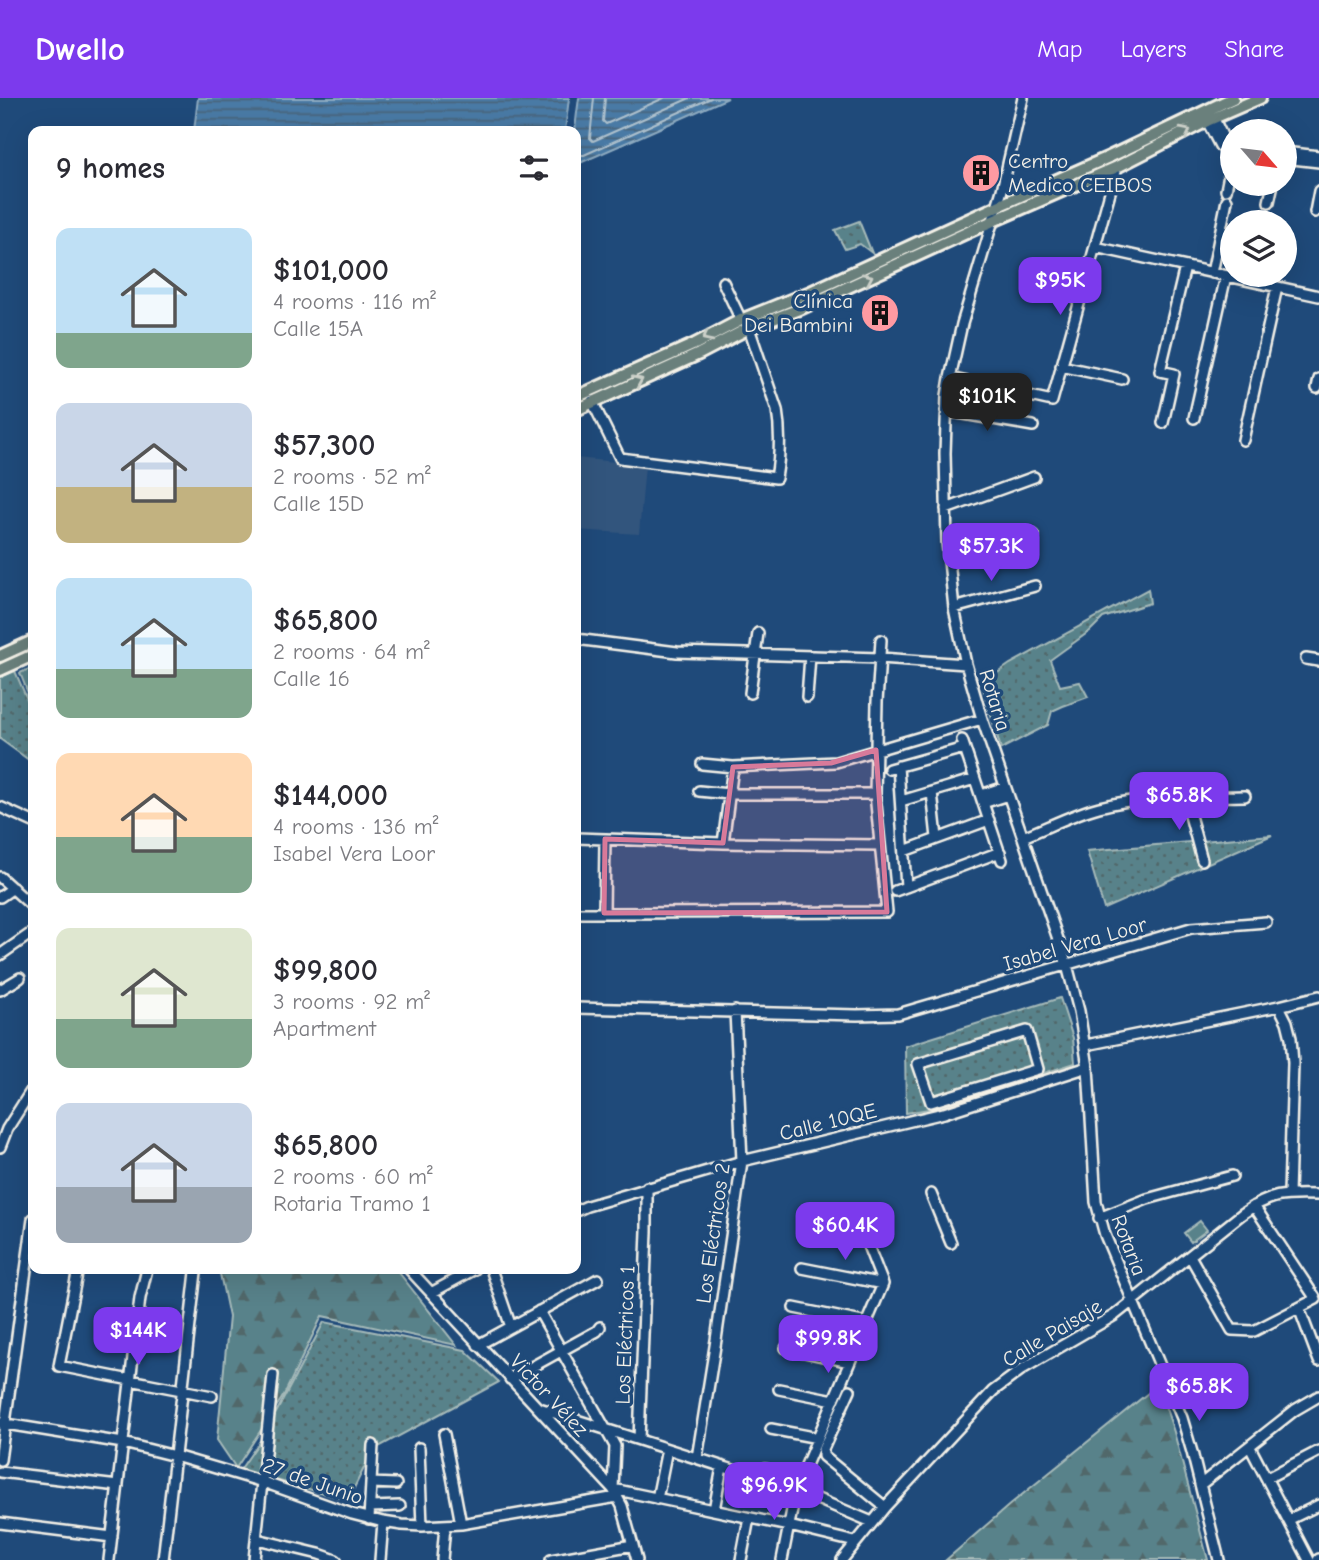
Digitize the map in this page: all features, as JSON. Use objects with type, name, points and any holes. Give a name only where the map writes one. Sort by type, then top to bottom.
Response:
[{"type":"main road","points":[[581,407],[699,354],[998,206],[1233,98]]},
{"type":"main road","points":[[581,395],[695,344],[741,320],[810,298],[994,221],[1117,167],[1259,98]]},
{"type":"main road","points":[[0,656],[28,643]]},
{"type":"main road","points":[[0,670],[28,657]]},
{"type":"street","name":"Rotaria","points":[[1023,98],[998,206],[962,324],[950,378],[945,453],[946,509],[954,607],[966,664],[982,719],[1067,965],[1079,1011],[1086,1045],[1094,1189],[1099,1218],[1175,1399],[1192,1452],[1219,1560]]},
{"type":"street","points":[[1210,120],[1220,135]]},
{"type":"street","points":[[1210,120],[1220,146]]},
{"type":"street","points":[[1297,153],[1319,156]]},
{"type":"street","points":[[1297,159],[1319,162]]},
{"type":"street","points":[[950,378],[1052,401],[1117,167]]},
{"type":"street","points":[[1315,212],[1319,191]]},
{"type":"street","points":[[1212,273],[1226,196]]},
{"type":"street","points":[[1269,202],[1270,196]]},
{"type":"street","points":[[1095,247],[1220,275]]},
{"type":"street","points":[[1163,423],[1174,374],[1160,371],[1185,267]]},
{"type":"street","points":[[723,282],[741,320]]},
{"type":"street","points":[[1194,418],[1224,287]]},
{"type":"street","points":[[1243,440],[1277,287],[1319,296]]},
{"type":"street","points":[[592,401],[620,458],[776,478],[780,448],[779,422],[749,328]]},
{"type":"street","points":[[1061,366],[1122,379]]},
{"type":"street","points":[[946,411],[1033,426]]},
{"type":"street","points":[[946,509],[1034,477]]},
{"type":"street","points":[[949,559],[1034,535]]},
{"type":"street","points":[[954,607],[1035,586]]},
{"type":"street","points":[[750,693],[758,633]]},
{"type":"street","points":[[581,640],[667,652],[880,658],[966,664]]},
{"type":"street","points":[[581,913],[887,912],[875,794],[881,640]]},
{"type":"street","points":[[807,697],[810,656]]},
{"type":"street","points":[[1306,659],[1319,662]]},
{"type":"street","points":[[702,764],[733,767],[831,763],[982,719]]},
{"type":"street","points":[[895,891],[1001,856],[963,744],[893,768],[901,801],[906,887]]},
{"type":"street","points":[[723,843],[733,767]]},
{"type":"street","points":[[901,801],[975,779]]},
{"type":"street","points":[[699,791],[729,794],[875,794]]},
{"type":"street","points":[[982,799],[1007,791]]},
{"type":"street","points":[[932,792],[937,838]]},
{"type":"street","points":[[1023,837],[1097,807],[1131,801],[1245,796]]},
{"type":"street","points":[[1185,797],[1202,860]]},
{"type":"street","points":[[0,807],[28,820]]},
{"type":"street","points":[[904,850],[989,820]]},
{"type":"street","points":[[581,838],[880,845]]},
{"type":"street","points":[[604,839],[604,913]]},
{"type":"street","points":[[0,877],[28,902]]},
{"type":"street","points":[[0,897],[13,888]]},
{"type":"street","name":"Isabel Vera Loor","points":[[581,1008],[898,1014],[1191,928],[1266,922]]},
{"type":"street","points":[[0,955],[28,935]]},
{"type":"street","points":[[0,990],[20,978]]},
{"type":"street","points":[[1086,1045],[1319,996]]},
{"type":"street","points":[[1279,1006],[1291,1038],[1293,1063],[1289,1194]]},
{"type":"street","name":"Los Eléctricos 2","points":[[696,1458],[741,1161],[735,1011]]},
{"type":"street","points":[[1027,1031],[1038,1069],[930,1102],[918,1064],[1027,1031]]},
{"type":"street","name":"Calle 10QE","points":[[581,1209],[741,1161],[944,1113],[1088,1067]]},
{"type":"street","points":[[0,1147],[4,1126],[28,1094]]},
{"type":"street","points":[[1099,1218],[1147,1199],[1232,1177]]},
{"type":"street","name":"Los Eléctricos 1","points":[[639,1440],[647,1188]]},
{"type":"street","points":[[931,1194],[951,1243]]},
{"type":"street","name":"Calle Paisaje","points":[[842,1560],[885,1507],[993,1391],[1024,1368],[1099,1325],[1133,1301],[1254,1206],[1275,1196],[1319,1195]]},
{"type":"street","points":[[1189,1256],[1232,1330],[1254,1331],[1317,1298],[1254,1206]]},
{"type":"street","points":[[782,1560],[801,1476],[883,1284],[865,1238],[809,1227]]},
{"type":"street","points":[[0,1460],[2,1423],[28,1253]]},
{"type":"street","points":[[802,1268],[883,1284]]},
{"type":"street","points":[[77,1274],[59,1366],[212,1396]]},
{"type":"street","points":[[109,1560],[141,1286],[145,1274]]},
{"type":"street","points":[[163,1560],[196,1274]]},
{"type":"street","name":"Victor Vélez","points":[[414,1274],[615,1493],[637,1560]]},
{"type":"street","points":[[431,1293],[466,1274]]},
{"type":"street","points":[[493,1274],[510,1327]]},
{"type":"street","points":[[478,1345],[598,1279]]},
{"type":"street","points":[[794,1308],[867,1323]]},
{"type":"street","points":[[1299,1308],[1319,1361]]},
{"type":"street","points":[[539,1311],[615,1446],[615,1493],[714,1510],[855,1542]]},
{"type":"street","points":[[510,1379],[600,1327]]},
{"type":"street","points":[[786,1349],[850,1362]]},
{"type":"street","points":[[254,1560],[273,1375]]},
{"type":"street","points":[[779,1389],[834,1400]]},
{"type":"street","points":[[850,1390],[823,1449],[823,1455],[885,1507]]},
{"type":"street","points":[[1200,1485],[1295,1410],[1319,1396]]},
{"type":"street","points":[[537,1408],[796,1490],[872,1522]]},
{"type":"street","name":"27 de Junio","points":[[2,1423],[122,1443],[175,1456],[383,1522],[445,1526],[615,1493]]},
{"type":"street","points":[[771,1429],[818,1438]]},
{"type":"street","points":[[444,1434],[460,1524]]},
{"type":"street","points":[[369,1519],[373,1445]]},
{"type":"street","points":[[1250,1447],[1309,1560]]},
{"type":"street","points":[[419,1448],[422,1526]]},
{"type":"street","points":[[657,1499],[667,1449]]},
{"type":"street","points":[[1267,1478],[1319,1451]]},
{"type":"street","points":[[714,1510],[722,1467]]},
{"type":"street","points":[[765,1469],[801,1476]]},
{"type":"street","points":[[0,1472],[118,1486]]},
{"type":"street","points":[[371,1483],[396,1484]]},
{"type":"street","points":[[1288,1520],[1319,1505]]},
{"type":"street","points":[[370,1507],[400,1506]]},
{"type":"street","points":[[741,1560],[749,1518]]},
{"type":"street","points":[[380,1560],[383,1522]]},
{"type":"street","points":[[0,1523],[112,1536]]},
{"type":"street","points":[[442,1560],[445,1526]]},
{"type":"street","points":[[257,1539],[336,1560]]},
{"type":"street","points":[[551,1560],[633,1545]]},
{"type":"highlighted area","points":[[876,750],[887,912],[604,913],[605,839],[723,843],[733,767],[831,763]]},
{"type":"shaded area","points":[[581,459],[645,465],[639,534],[581,530]]},
{"type":"green space","points":[[859,221],[872,253],[860,244],[845,249],[835,230]]},
{"type":"green space","points":[[958,388],[1002,398],[998,415],[951,408]]},
{"type":"green space","points":[[1148,589],[1150,603],[1103,618],[1090,631],[1050,660],[1060,686],[1080,682],[1088,697],[1052,711],[1048,725],[1001,749],[982,684],[1010,664]]},
{"type":"green space","points":[[28,669],[28,693],[20,673]]},
{"type":"green space","points":[[15,671],[28,701],[28,759],[0,739],[0,677]]},
{"type":"green space","points":[[1272,835],[1104,909],[1087,851]]},
{"type":"green space","points":[[1060,998],[1073,1038],[1075,1063],[940,1107],[906,1113],[905,1046]]},
{"type":"green space","points":[[1200,1221],[1207,1230],[1191,1242],[1184,1233]]},
{"type":"green space","points":[[220,1274],[400,1274],[456,1345],[322,1316],[284,1395],[236,1468],[217,1440],[229,1317]]},
{"type":"green space","points":[[324,1322],[465,1350],[499,1382],[373,1450],[348,1500],[240,1470],[266,1432]]},
{"type":"green space","points":[[1158,1385],[1174,1432],[1208,1560],[946,1560],[1013,1502]]},
{"type":"water","points":[[198,98],[569,98],[566,126],[195,126]]},
{"type":"water","points":[[579,98],[728,98],[581,163],[581,126],[576,126]]},
{"type":"place","name":"Centro Medico CEIBOS","points":[[981,173]]},
{"type":"place","name":"Clínica Dei Bambini","points":[[880,313]]}]
